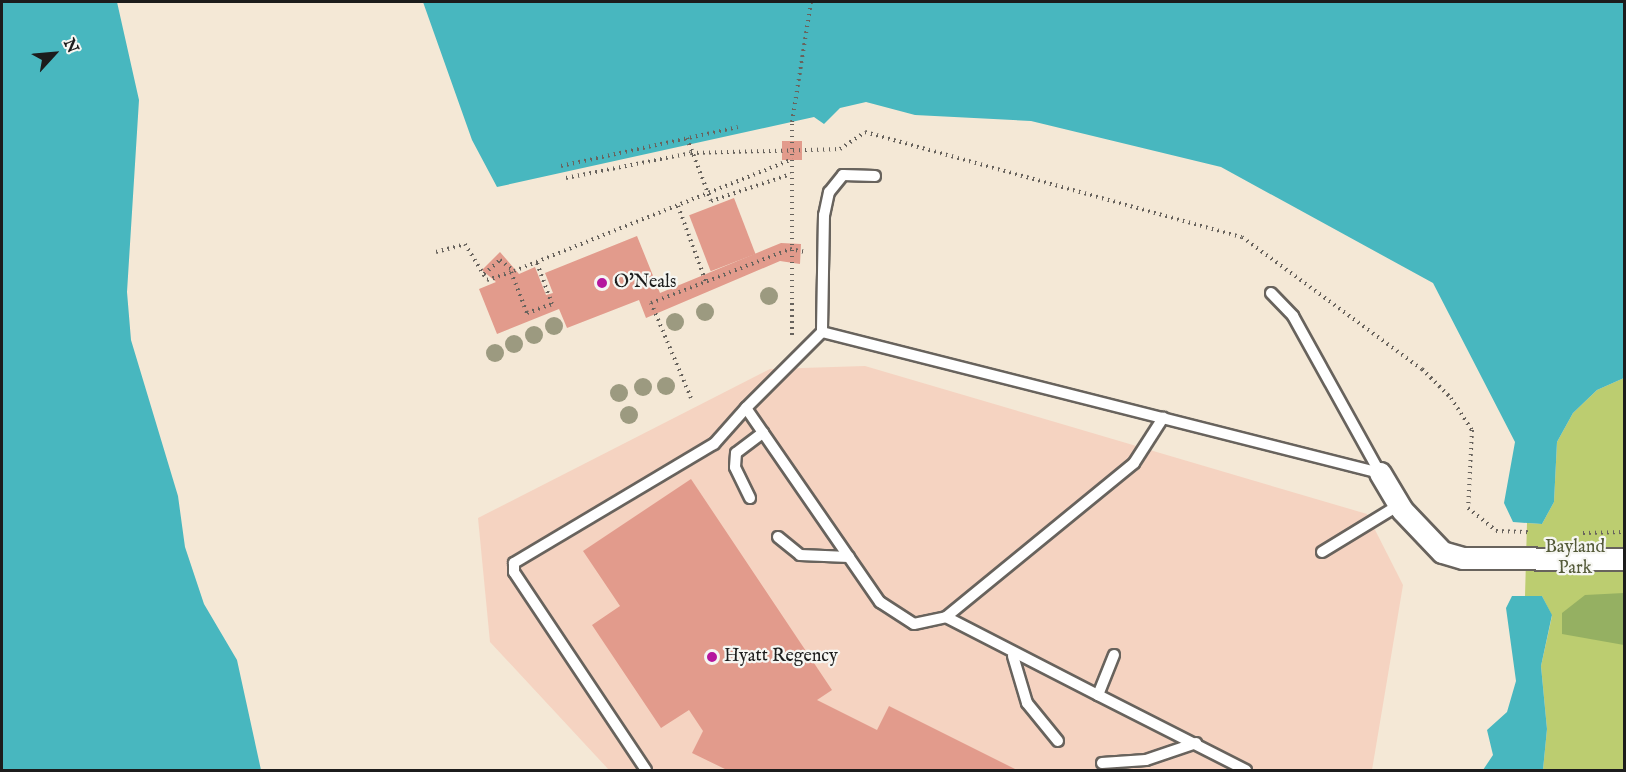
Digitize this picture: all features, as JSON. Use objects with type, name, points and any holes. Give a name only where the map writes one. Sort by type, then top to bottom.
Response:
[{"type":"street","points":[[1380,473],[1399,505],[1442,552],[1463,558],[1624,559]]},
{"type":"lane","points":[[646,771],[514,572],[514,563],[714,444],[746,408],[822,332],[825,202],[834,184],[851,172],[875,176]]},
{"type":"lane","points":[[1271,293],[1293,316],[1380,473]]},
{"type":"lane","points":[[822,332],[1380,473]]},
{"type":"lane","points":[[746,408],[880,602],[914,624],[946,617],[1134,463],[1163,418]]},
{"type":"lane","points":[[750,498],[735,467],[736,453],[763,433]]},
{"type":"lane","points":[[1322,552],[1399,505]]},
{"type":"lane","points":[[778,537],[800,555],[849,558]]},
{"type":"lane","points":[[946,617],[1014,656],[1196,743],[1246,771]]},
{"type":"lane","points":[[1098,695],[1114,655]]},
{"type":"lane","points":[[1014,656],[1027,703],[1058,741]]},
{"type":"lane","points":[[1102,763],[1146,760],[1196,743]]},
{"type":"path","points":[[792,344],[789,249],[792,150],[812,2]]},
{"type":"path","points":[[561,166],[738,127]]},
{"type":"path","points":[[566,177],[691,153],[840,148],[859,134],[880,134],[1242,237],[1443,390],[1472,430],[1468,508],[1496,531],[1536,532]]},
{"type":"path","points":[[687,138],[711,201],[791,174]]},
{"type":"path","points":[[436,252],[465,244],[487,280],[537,263],[792,159]]},
{"type":"path","points":[[678,206],[706,282]]},
{"type":"path","points":[[691,398],[651,303],[789,249],[823,255]]},
{"type":"path","points":[[484,274],[500,260],[511,272],[527,313],[552,304],[537,263]]},
{"type":"path","points":[[1578,532],[1624,532]]},
{"type":"shaded area","points":[[865,366],[1367,514],[1403,585],[1372,770],[609,770],[490,642],[478,518],[770,369]]},
{"type":"green space","name":"Bayland Park","points":[[1624,378],[1624,770],[1543,770],[1547,729],[1541,666],[1552,616],[1542,596],[1525,596],[1527,523],[1542,524],[1554,502],[1557,442],[1573,413],[1597,390]]},
{"type":"green space","points":[[1624,593],[1624,645],[1562,634],[1562,613],[1585,595]]},
{"type":"water","points":[[2,2],[117,2],[139,100],[127,292],[131,340],[178,496],[185,547],[204,604],[237,660],[261,770],[2,770]]},
{"type":"water","points":[[423,2],[1624,2],[1624,378],[1597,390],[1573,413],[1557,442],[1554,502],[1542,524],[1513,522],[1504,503],[1515,442],[1433,283],[1221,167],[1031,121],[915,115],[866,102],[840,108],[824,124],[814,117],[497,187],[472,140]]},
{"type":"water","points":[[1512,596],[1542,596],[1552,615],[1541,666],[1547,729],[1543,770],[1483,770],[1493,755],[1487,730],[1507,712],[1516,681],[1506,608]]},
{"type":"building","points":[[782,141],[802,141],[802,160],[782,160]]},
{"type":"building","points":[[734,198],[756,254],[711,271],[689,215]]},
{"type":"building","points":[[637,236],[660,293],[781,243],[801,244],[800,264],[780,261],[646,318],[639,300],[567,328],[559,309],[497,334],[479,289],[496,282],[482,270],[500,252],[519,274],[535,267],[546,295],[553,293],[545,273]]},
{"type":"building","name":"Hyatt Regency","points":[[691,479],[832,690],[817,700],[877,730],[889,706],[1017,770],[727,770],[692,753],[703,731],[689,710],[661,728],[592,625],[620,606],[583,551]]},
{"type":"place","name":"O'Neals","points":[[602,283]]},
{"type":"place","name":"Hyatt Regency","points":[[712,657]]}]
